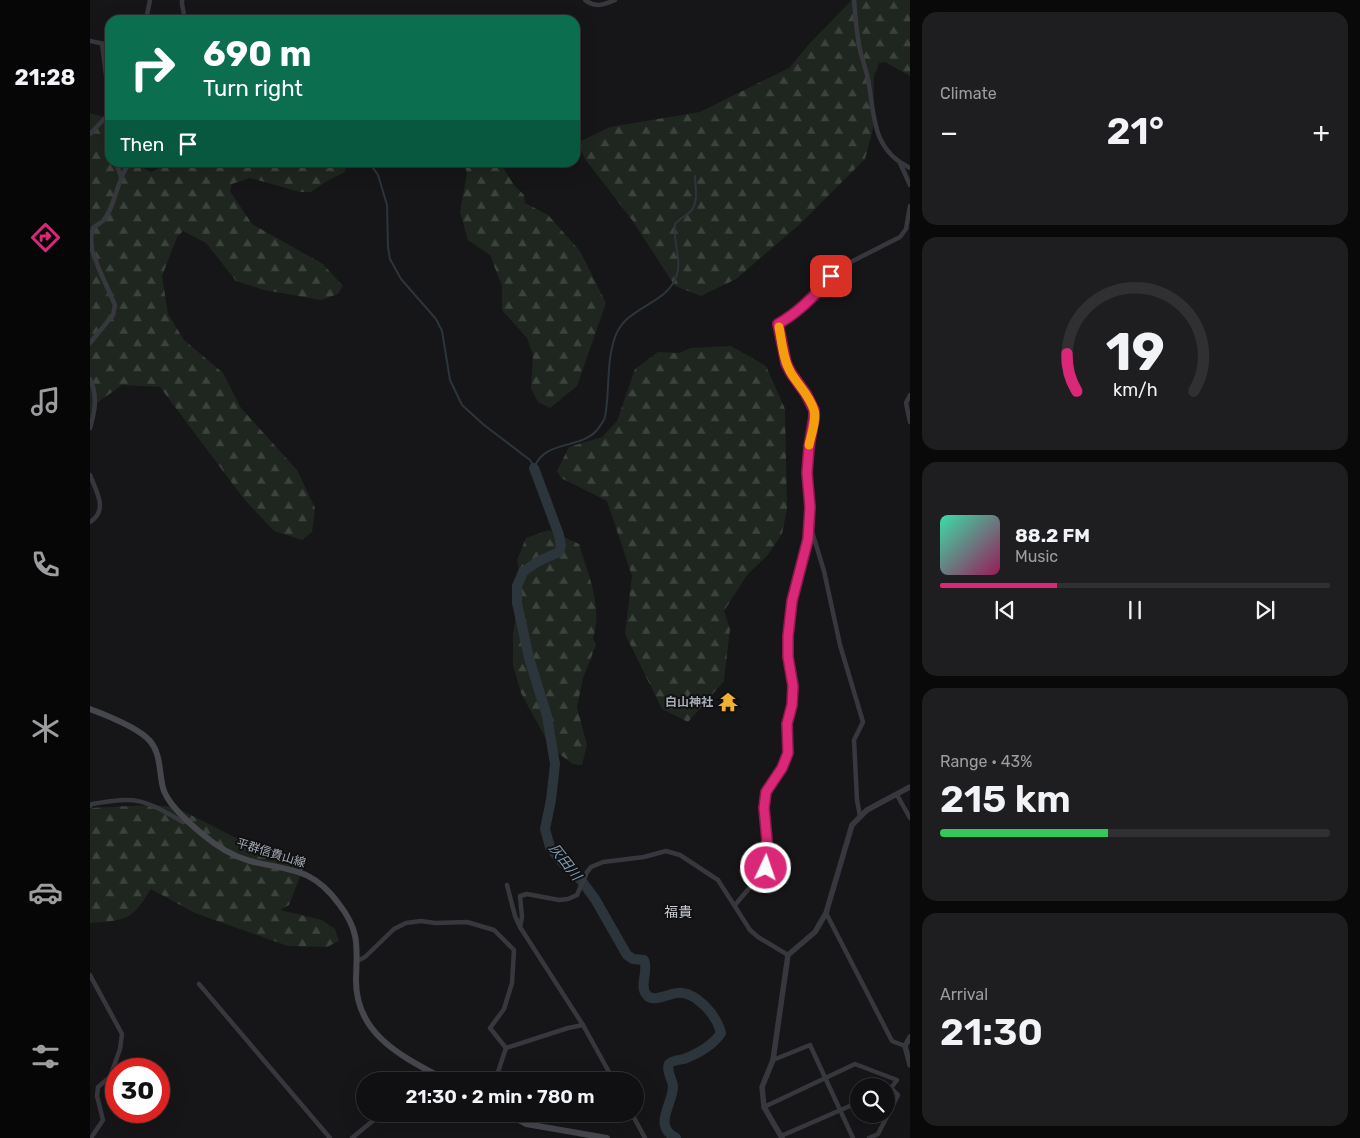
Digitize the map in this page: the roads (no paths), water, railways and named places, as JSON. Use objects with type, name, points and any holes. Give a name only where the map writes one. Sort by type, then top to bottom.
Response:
[{"type":"main road","name":"平群信貴山線","points":[[90,709],[129,727],[150,741],[158,756],[163,789],[169,801],[222,849],[250,860],[274,864],[303,873],[322,885],[333,896],[348,917],[358,947],[357,998],[370,1027],[380,1039],[430,1071]]},
{"type":"main road","points":[[522,1122],[607,1138]]},
{"type":"street","points":[[147,15],[150,0]]},
{"type":"street","points":[[182,0],[184,15]]},
{"type":"street","points":[[585,0],[591,4],[601,6],[615,0]]},
{"type":"street","points":[[854,0],[858,39],[867,76],[875,130],[882,142],[900,163],[910,185]]},
{"type":"street","points":[[90,41],[105,44]]},
{"type":"street","points":[[102,44],[105,67]]},
{"type":"street","points":[[90,134],[105,118]]},
{"type":"street","points":[[900,163],[910,168]]},
{"type":"street","points":[[118,167],[121,177]]},
{"type":"street","points":[[90,343],[113,315],[115,305],[92,250],[91,237],[93,228],[103,221],[110,209],[121,177],[127,167]]},
{"type":"street","points":[[735,905],[766,868],[767,840],[764,808],[766,792],[782,768],[788,753],[787,724],[792,705],[793,686],[788,657],[788,636],[792,601],[808,539],[810,507],[807,473],[814,410],[786,363],[778,324],[817,294],[837,269],[900,237],[906,229],[910,206]]},
{"type":"street","points":[[90,379],[95,391],[95,405],[90,428]]},
{"type":"street","points":[[910,395],[906,403],[910,422]]},
{"type":"street","points":[[90,475],[101,510],[96,518],[90,522]]},
{"type":"street","points":[[809,521],[824,571],[840,645],[863,722],[854,740],[857,800],[860,816]]},
{"type":"street","points":[[850,1106],[781,1137],[764,1107],[762,1088],[773,1060],[788,956],[815,932],[826,913],[852,825],[867,810],[910,787]]},
{"type":"street","points":[[896,795],[910,818]]},
{"type":"street","points":[[90,806],[120,799],[139,800],[182,822],[189,821]]},
{"type":"street","points":[[520,927],[522,917],[520,896],[527,894],[559,900],[568,899],[577,895],[592,867],[603,862],[644,857],[666,851],[680,855],[718,880],[750,930],[788,956]]},
{"type":"street","points":[[508,885],[515,916],[520,927],[583,1026],[609,1072]]},
{"type":"street","points":[[826,913],[892,1041],[905,1046]]},
{"type":"street","points":[[358,961],[366,957],[394,930],[406,924],[421,921],[435,923],[467,922],[494,930],[514,950],[514,970],[504,1009],[490,1028],[506,1048]]},
{"type":"street","points":[[90,975],[122,1034],[120,1049],[110,1077],[98,1087],[97,1096],[103,1120],[91,1138]]},
{"type":"street","points":[[199,984],[330,1138]]},
{"type":"street","points":[[506,1048],[568,1028],[583,1026]]},
{"type":"street","points":[[910,1037],[905,1046],[910,1066]]},
{"type":"street","points":[[773,1060],[810,1045],[853,1138]]},
{"type":"street","points":[[498,1072],[506,1048]]},
{"type":"street","points":[[764,1107],[825,1076],[855,1064],[892,1078]]},
{"type":"street","points":[[352,1138],[371,1122]]},
{"type":"street","points":[[636,1122],[645,1138]]},
{"type":"street","points":[[868,1138],[878,1134],[884,1123]]},
{"type":"waterway","points":[[372,167],[378,175],[387,205],[390,259],[401,279],[436,319],[442,331],[450,380],[462,405],[484,425],[530,460],[534,467]]},
{"type":"waterway","points":[[534,468],[539,459],[546,453],[590,436],[604,420],[610,357],[615,337],[620,327],[628,318],[664,294],[676,277],[678,257],[674,230],[675,224],[691,211],[695,203],[695,176]]},
{"type":"waterway","name":"灰田川","points":[[534,468],[559,535],[561,546],[559,552],[537,562],[523,572],[517,586],[517,603],[529,658],[547,716],[555,764],[551,800],[545,829],[550,847],[561,861],[581,880],[595,899],[627,955],[633,959],[644,960],[643,986],[646,994],[653,998],[678,993],[692,996],[710,1012],[717,1021],[721,1033],[699,1052],[684,1059],[676,1060],[668,1066],[673,1086],[666,1114],[665,1127],[676,1138]]},
{"type":"place","name":"白山神社","points":[[728,702]]},
{"type":"district","name":"福貴","points":[[678,912]]}]
